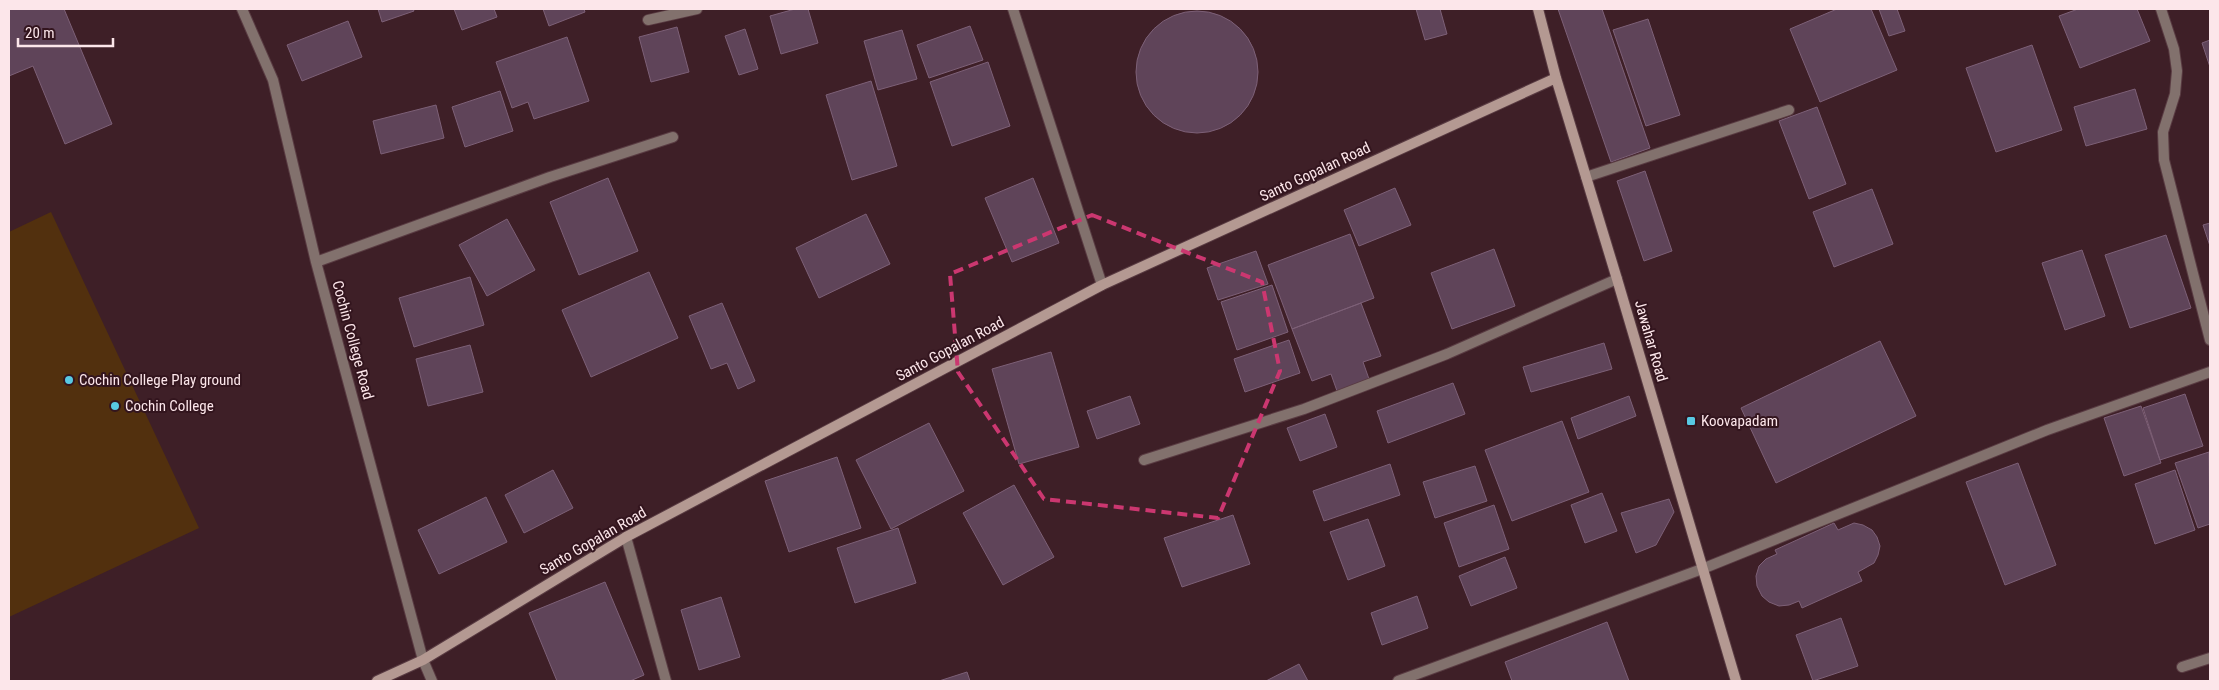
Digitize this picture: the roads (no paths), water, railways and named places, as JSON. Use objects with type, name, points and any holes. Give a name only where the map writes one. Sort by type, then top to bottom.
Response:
[{"type":"main road","name":"Jawahar Road","points":[[1538,9],[1556,78],[1618,279],[1736,681]]},
{"type":"main road","name":"Santo Gopalan Road","points":[[377,681],[423,660],[626,537],[1102,285],[1556,78]]},
{"type":"street","name":"Cochin College Road","points":[[242,9],[273,80],[316,262],[423,660],[432,681]]},
{"type":"street","points":[[648,20],[697,9]]},
{"type":"street","points":[[1013,9],[1102,285]]},
{"type":"street","points":[[2161,9],[2174,49],[2177,71],[2175,94],[2163,132],[2164,160],[2210,340]]},
{"type":"street","points":[[1586,177],[1789,110]]},
{"type":"street","points":[[316,262],[550,177],[673,137]]},
{"type":"street","points":[[1144,460],[1304,409],[1447,354],[1618,279]]},
{"type":"street","points":[[1398,681],[1702,569],[2047,430],[2210,372]]},
{"type":"street","points":[[626,537],[666,681]]},
{"type":"street","points":[[2182,667],[2210,658]]},
{"type":"place","name":"Cochin College Play ground","points":[[69,380]]},
{"type":"place","name":"Cochin College","points":[[115,406]]},
{"type":"place","name":"Koovapadam","points":[[1691,421]]}]
